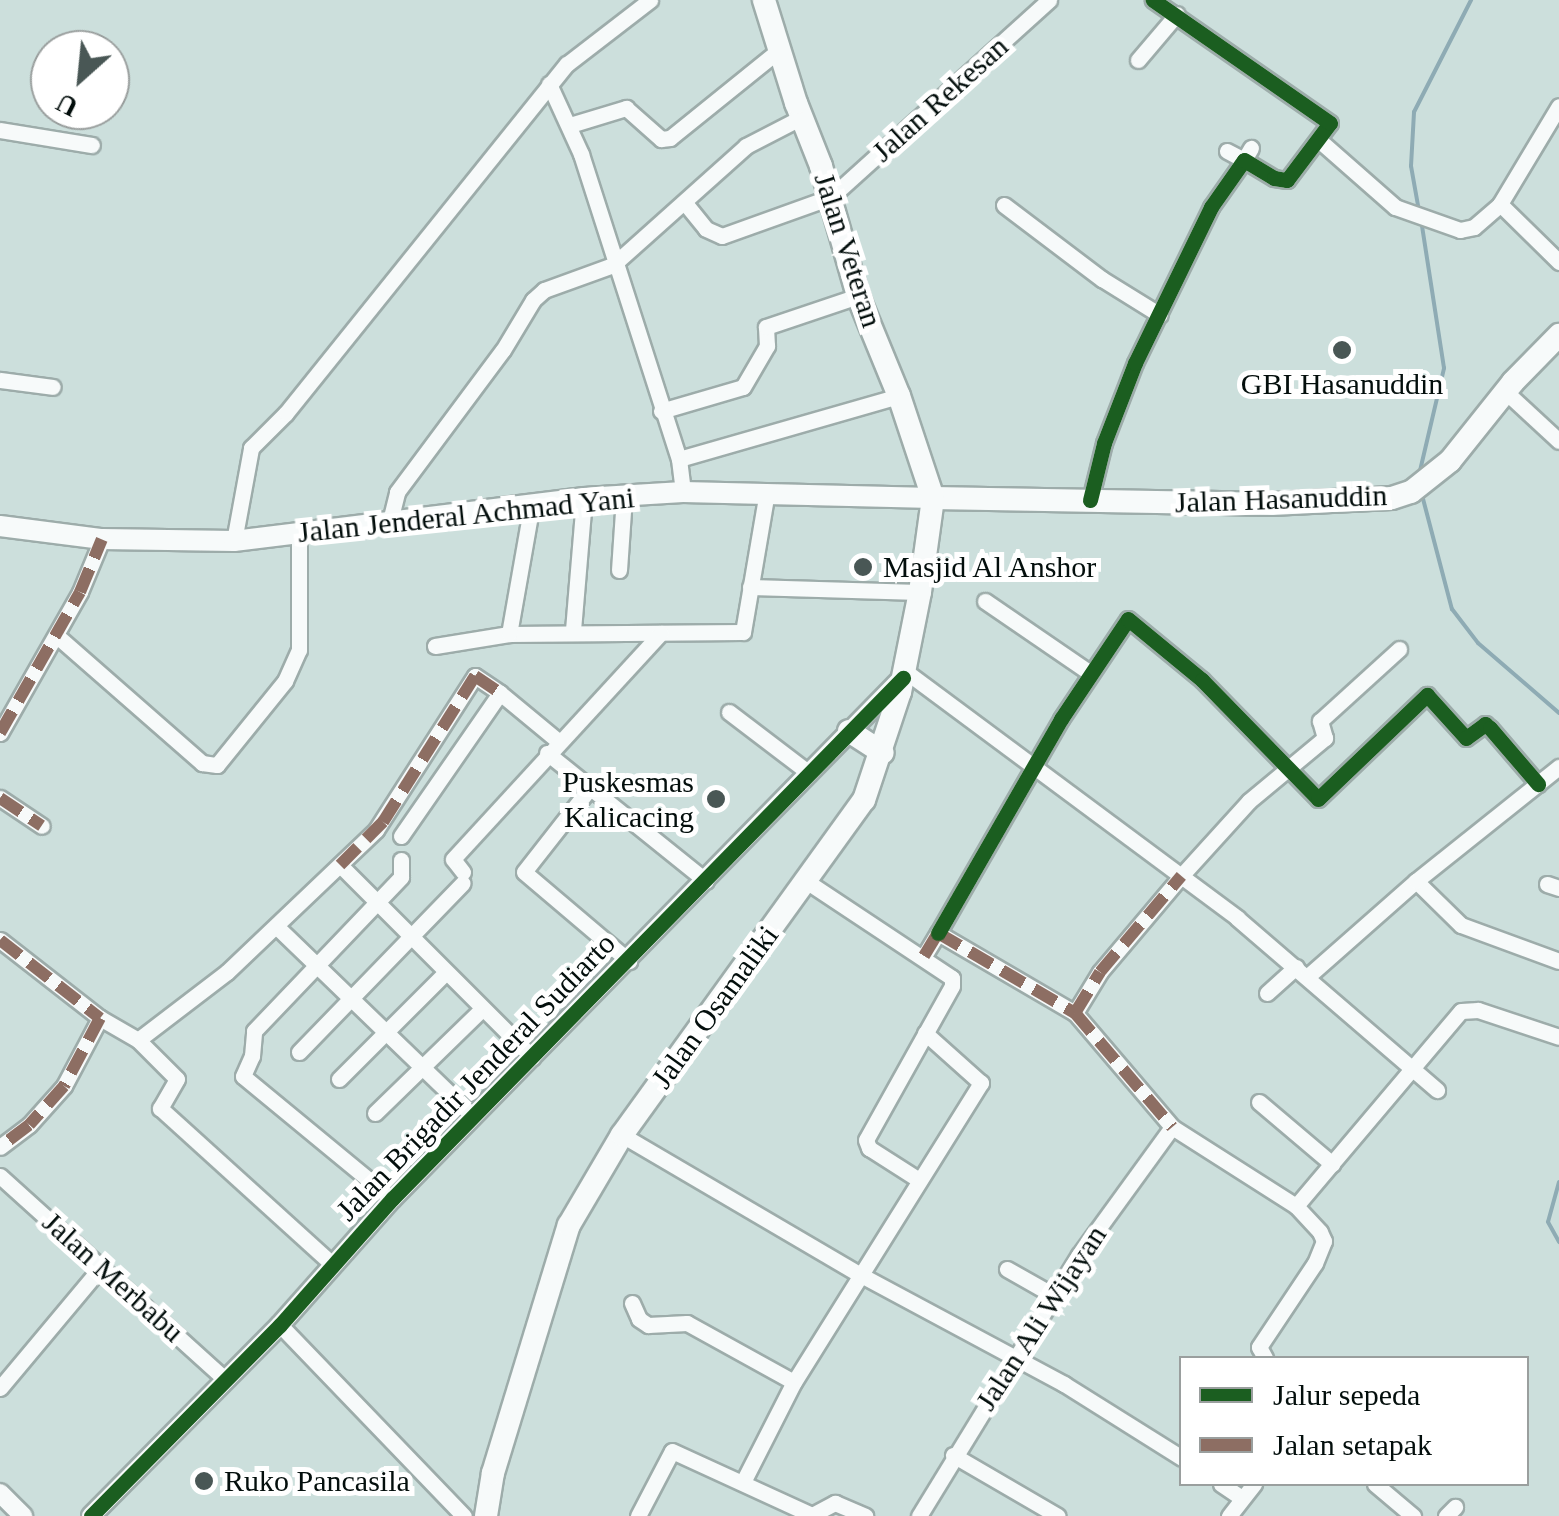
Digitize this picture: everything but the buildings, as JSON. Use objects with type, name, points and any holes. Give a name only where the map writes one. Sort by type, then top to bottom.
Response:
[{"type":"main road","name":"Jalan Veteran","points":[[764,0],[858,296],[899,396],[933,498]]},
{"type":"main road","name":"Jalan Hasanuddin","points":[[933,498],[1370,502],[1411,492],[1432,478],[1559,335]]},
{"type":"main road","name":"Jalan Jenderal Achmad Yani","points":[[1,529],[102,539],[234,542],[584,498],[683,492],[766,497],[933,498]]},
{"type":"main road","name":"Jalan Osamaliki","points":[[486,1516],[493,1473],[568,1225],[622,1134],[864,800],[884,754],[904,674],[933,498]]},
{"type":"main road","points":[[849,730],[884,754]]},
{"type":"street","points":[[234,542],[251,448],[286,413],[549,84],[567,64],[650,0]]},
{"type":"street","name":"Jalan Rekesan","points":[[830,198],[1049,0]]},
{"type":"street","points":[[1153,0],[1330,122],[1320,141],[1287,180],[1274,178],[1248,154],[1228,151]]},
{"type":"street","points":[[1138,60],[1176,14]]},
{"type":"street","points":[[570,126],[626,108],[661,139],[670,138],[779,50]]},
{"type":"street","points":[[549,84],[570,126],[679,459],[683,492]]},
{"type":"street","points":[[1320,141],[1405,213],[1460,230],[1474,227],[1500,204],[1559,106]]},
{"type":"street","points":[[390,521],[396,492],[504,350],[528,304],[544,290],[614,265],[746,146],[802,117]]},
{"type":"street","points":[[0,130],[92,145]]},
{"type":"street","points":[[1090,500],[1104,443],[1135,363],[1211,207],[1248,154]]},
{"type":"street","points":[[685,204],[706,229],[722,236],[830,198]]},
{"type":"street","points":[[1500,204],[1559,262]]},
{"type":"street","points":[[1004,206],[1102,279],[1160,315]]},
{"type":"street","points":[[661,411],[743,387],[766,346],[766,327],[858,296]]},
{"type":"street","points":[[0,380],[53,388]]},
{"type":"street","points":[[1506,392],[1559,441]]},
{"type":"street","points":[[679,459],[899,396]]},
{"type":"street","points":[[619,570],[624,496]]},
{"type":"street","points":[[436,646],[509,634],[573,630],[742,632],[766,497]]},
{"type":"street","points":[[573,630],[584,498]]},
{"type":"street","points":[[509,634],[532,503]]},
{"type":"street","points":[[56,636],[202,763],[217,765],[285,681],[299,650],[299,533]]},
{"type":"street","points":[[0,732],[56,636],[102,539]]},
{"type":"street","points":[[750,587],[920,592]]},
{"type":"street","points":[[985,600],[1090,673]]},
{"type":"street","points":[[924,956],[1090,673],[1128,619],[1202,680],[1320,798],[1427,695],[1466,738],[1485,724],[1490,728],[1538,784]]},
{"type":"street","points":[[299,1052],[463,877],[453,859],[552,747],[661,633]]},
{"type":"street","points":[[1075,1013],[1100,972],[1182,876],[1287,766],[1325,738],[1320,721],[1399,649]]},
{"type":"street","points":[[904,674],[1182,876],[1437,1090]]},
{"type":"street","name":"Jalan Brigadir Jenderal Sudiarto","points":[[92,1516],[280,1325],[332,1264],[473,1116],[629,961],[904,674]]},
{"type":"street","points":[[138,1040],[276,927],[340,866],[349,846],[382,822],[475,676],[500,693],[589,789],[706,881]]},
{"type":"street","points":[[401,836],[500,693]]},
{"type":"street","points":[[730,712],[808,773]]},
{"type":"street","points":[[1267,992],[1301,972],[1559,767]]},
{"type":"street","points":[[589,789],[524,872],[629,961]]},
{"type":"street","points":[[0,798],[42,826]]},
{"type":"street","points":[[392,1200],[243,1076],[252,1056],[254,1030],[400,877],[401,860]]},
{"type":"street","points":[[340,866],[532,1057]]},
{"type":"street","points":[[806,880],[924,956],[954,982],[866,1143],[919,1180]]},
{"type":"street","points":[[1416,881],[1461,925],[1559,961]]},
{"type":"street","points":[[276,927],[473,1116]]},
{"type":"street","points":[[938,933],[1075,1013],[1172,1127],[1296,1206],[1324,1242],[1315,1263],[1259,1348],[1264,1356]]},
{"type":"street","points":[[0,940],[100,1018],[138,1040],[177,1079],[160,1108],[332,1264]]},
{"type":"street","points":[[339,1079],[445,973]]},
{"type":"street","points":[[374,1113],[482,1009]]},
{"type":"street","points":[[1296,1206],[1454,1017],[1468,1009],[1559,1038]]},
{"type":"street","points":[[0,1147],[29,1125],[64,1086],[100,1018]]},
{"type":"street","points":[[743,1482],[794,1382],[981,1083],[925,1033]]},
{"type":"street","points":[[1259,1102],[1332,1164]]},
{"type":"street","name":"Jalan Ali Wijayan","points":[[919,1516],[1053,1295],[1172,1127]]},
{"type":"street","points":[[622,1134],[1179,1456]]},
{"type":"street","name":"Jalan Merbabu","points":[[0,1176],[226,1380]]},
{"type":"street","points":[[0,1388],[102,1266]]},
{"type":"street","points":[[1007,1268],[1053,1295]]},
{"type":"street","points":[[632,1303],[639,1319],[648,1324],[687,1323],[794,1382]]},
{"type":"street","points":[[280,1325],[464,1516]]},
{"type":"street","points":[[638,1516],[672,1451],[743,1482],[781,1508],[812,1515],[835,1503],[865,1516]]},
{"type":"street","points":[[953,1455],[1058,1516]]},
{"type":"street","points":[[1224,1486],[1242,1498]]},
{"type":"street","points":[[1229,1516],[1252,1486]]},
{"type":"street","points":[[1377,1486],[1413,1516]]},
{"type":"street","points":[[0,1493],[23,1516]]},
{"type":"waterway","points":[[1419,211],[1411,166],[1414,112],[1471,0]]},
{"type":"waterway","points":[[1419,475],[1444,368],[1421,220]]},
{"type":"waterway","points":[[1422,495],[1452,609],[1478,643],[1559,713]]},
{"type":"waterway","points":[[1559,1182],[1548,1222],[1559,1242]]},
{"type":"marked path","points":[[0,733],[80,592],[102,539]]},
{"type":"marked path","points":[[340,865],[383,822],[475,676],[500,693]]},
{"type":"marked path","points":[[0,798],[42,826]]},
{"type":"marked path","points":[[1075,1013],[1100,972],[1181,876]]},
{"type":"marked path","points":[[924,956],[938,933],[1075,1013],[1172,1127]]},
{"type":"marked path","points":[[0,940],[100,1018],[64,1086],[29,1125],[0,1147]]},
{"type":"cycle path","points":[[1090,500],[1104,443],[1135,363],[1211,207],[1244,160],[1274,178],[1287,180],[1330,123],[1153,0]]},
{"type":"cycle path","points":[[938,933],[1061,719],[1128,619],[1202,680],[1318,799],[1427,695],[1466,738],[1485,724],[1490,728],[1538,784]]},
{"type":"cycle path","points":[[91,1516],[280,1325],[392,1199],[903,678]]},
{"type":"place","name":"GBI Hasanuddin","points":[[1342,350]]},
{"type":"place","name":"Masjid Al Anshor","points":[[863,567]]},
{"type":"place","name":"Puskesmas Kalicacing","points":[[716,799]]},
{"type":"place","name":"Ruko Pancasila","points":[[204,1481]]}]
